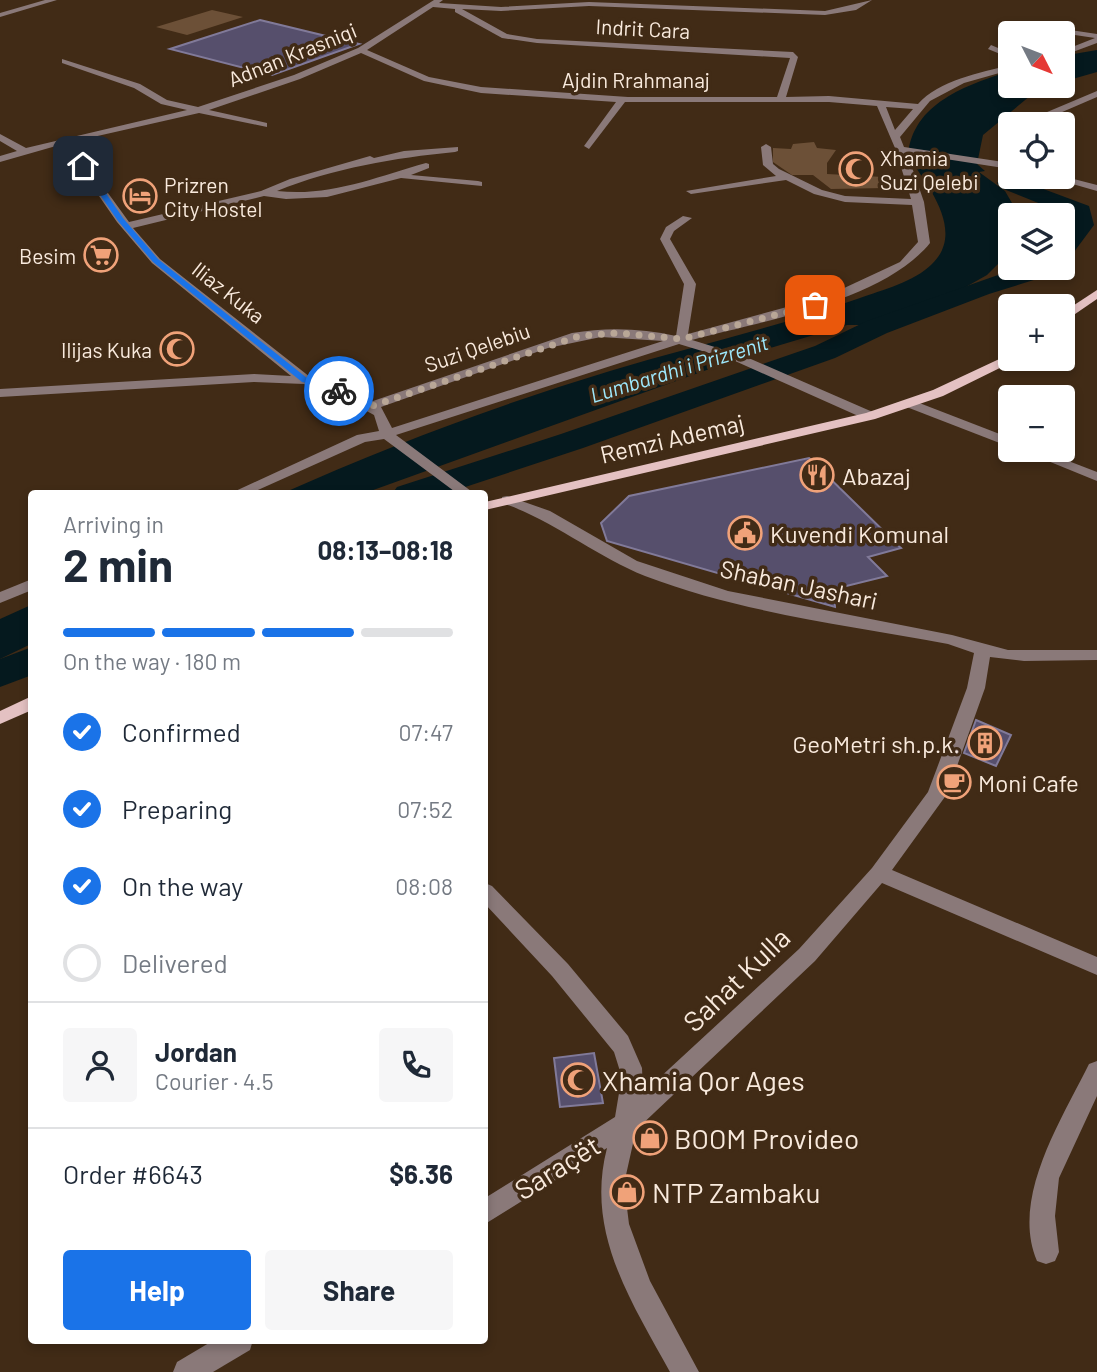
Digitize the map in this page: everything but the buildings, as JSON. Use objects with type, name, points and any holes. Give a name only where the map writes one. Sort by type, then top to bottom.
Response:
[{"type":"main road","points":[[1075,310],[1097,294]]},
{"type":"main road","name":"Remzi Ademaj","points":[[488,505],[870,415],[909,404],[965,382],[998,364]]},
{"type":"main road","points":[[0,718],[28,704]]},
{"type":"street","points":[[0,15],[53,0]]},
{"type":"street","points":[[436,3],[455,8],[660,3],[825,13],[853,8],[868,0]]},
{"type":"street","name":"Adnan Krasniqi","points":[[0,159],[65,140],[199,110],[297,77],[361,50],[436,3]]},
{"type":"street","name":"Indrit Cara","points":[[455,8],[505,36],[537,41],[790,54],[793,57],[781,98]]},
{"type":"street","points":[[1075,34],[1097,38]]},
{"type":"street","points":[[1075,48],[1097,38]]},
{"type":"street","points":[[991,47],[998,50]]},
{"type":"street","name":"Ajdin Rrahmanaj","points":[[361,50],[439,82],[493,91],[622,100],[781,98],[918,107]]},
{"type":"street","points":[[65,61],[137,86],[164,102],[264,125]]},
{"type":"street","points":[[895,136],[927,99],[961,81],[998,70]]},
{"type":"street","points":[[1055,112],[1097,94]]},
{"type":"street","points":[[589,146],[622,100]]},
{"type":"street","name":"Suzi Qelebiu","points":[[245,490],[362,438],[390,437],[682,339],[820,303],[859,288],[904,264],[924,243],[919,202],[909,184],[901,149],[881,113],[881,103]]},
{"type":"street","points":[[0,137],[24,151]]},
{"type":"street","name":"Iliaz Kuka","points":[[65,140],[126,226],[156,261],[304,380],[340,391],[372,406]]},
{"type":"street","points":[[766,147],[768,165],[787,177],[834,198],[919,202]]},
{"type":"street","points":[[353,164],[367,164],[404,154],[455,149]]},
{"type":"street","points":[[901,149],[998,163]]},
{"type":"street","points":[[126,226],[264,194],[294,181],[370,159]]},
{"type":"street","points":[[342,194],[426,166]]},
{"type":"street","points":[[395,176],[478,184]]},
{"type":"street","points":[[691,191],[787,177]]},
{"type":"street","points":[[1075,182],[1097,188]]},
{"type":"street","points":[[264,194],[282,196],[365,193],[411,184]]},
{"type":"street","points":[[687,218],[670,229],[665,240],[689,277],[691,285],[680,323],[682,339],[870,415]]},
{"type":"street","name":"Suzi Qelebiu","points":[[372,406],[579,336],[618,333],[682,339]]},
{"type":"street","points":[[0,393],[229,379],[304,380]]},
{"type":"street","points":[[909,404],[998,438]]},
{"type":"street","points":[[372,406],[380,413],[390,437],[462,489]]},
{"type":"street","points":[[1059,462],[1097,477]]},
{"type":"street","name":"Shaban Jashari","points":[[507,500],[541,513],[579,536],[648,571],[687,584],[740,598],[952,640],[982,653],[1012,658],[1097,656]]},
{"type":"street","points":[[0,598],[28,586]]},
{"type":"street","name":"Sahat Kulla","points":[[628,1122],[807,955],[879,873],[937,793],[976,688],[982,653]]},
{"type":"street","points":[[879,873],[1097,966]]},
{"type":"street","points":[[488,894],[582,993],[625,1051],[630,1074],[628,1122],[616,1164],[611,1200],[622,1244],[653,1316],[685,1372]]},
{"type":"street","points":[[1046,1252],[1042,1216],[1047,1178],[1097,1071]]},
{"type":"street","name":"Saraçët","points":[[488,1210],[628,1122]]},
{"type":"street","points":[[187,1372],[233,1344]]},
{"type":"shaded area","points":[[212,10],[243,17],[187,35],[156,27]]},
{"type":"shaded area","points":[[814,142],[817,148],[836,150],[827,163],[827,174],[883,177],[885,188],[831,189],[813,175],[792,175],[773,162],[773,148],[791,149],[793,144]]},
{"type":"water","points":[[1097,50],[1097,72],[1075,78],[1075,54]]},
{"type":"water","name":"Lumbardhi i Prizrenit","points":[[998,75],[998,98],[1028,98],[1011,112],[998,112],[998,123],[983,135],[977,164],[985,171],[979,172],[998,186],[998,189],[1005,191],[1012,203],[998,203],[998,264],[987,275],[955,293],[872,325],[847,325],[754,353],[373,490],[290,490],[444,427],[526,398],[829,308],[916,276],[932,264],[942,251],[945,237],[940,208],[908,156],[912,138],[920,122],[931,110],[960,90]]},
{"type":"water","points":[[28,606],[28,645],[0,659],[0,619]]},
{"type":"waterway","points":[[1024,189],[1060,203]]},
{"type":"waterway","points":[[1075,209],[1080,211],[1082,225],[1075,234]]},
{"type":"waterway","points":[[421,490],[572,441],[825,352],[877,327],[1006,280]]},
{"type":"waterway","points":[[0,674],[28,661]]},
{"type":"way so far","points":[[339,391],[372,406],[579,336],[618,333],[682,339],[815,305]]},
{"type":"place","name":"Xhamia Suzi Qelebi","points":[[856,169]]},
{"type":"place","name":"Prizren City Hostel","points":[[140,196]]},
{"type":"place","name":"Besim","points":[[101,255]]},
{"type":"place","name":"Ilijas Kuka","points":[[177,349]]},
{"type":"place","name":"Abazaj","points":[[817,475]]},
{"type":"place","name":"Kuvendi Komunal","points":[[745,533]]},
{"type":"place","name":"GeoMetri sh.p.k.","points":[[985,743]]},
{"type":"place","name":"Moni Cafe","points":[[954,782]]},
{"type":"place","name":"Xhamia Qor Ages","points":[[578,1080]]},
{"type":"place","name":"BOOM Provideo","points":[[650,1138]]},
{"type":"place","name":"NTP Zambaku","points":[[627,1192]]},
{"type":"route","points":[[83,166],[121,220],[156,261],[304,380],[339,391]]}]
